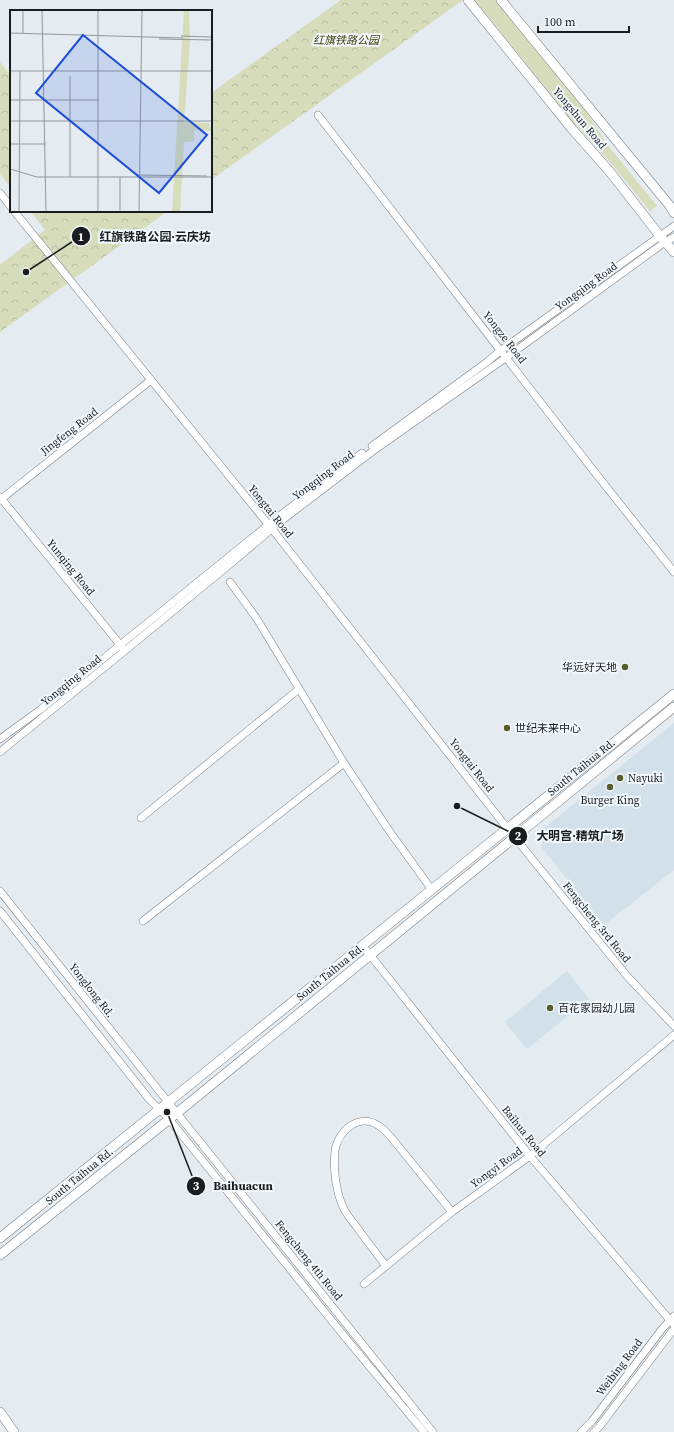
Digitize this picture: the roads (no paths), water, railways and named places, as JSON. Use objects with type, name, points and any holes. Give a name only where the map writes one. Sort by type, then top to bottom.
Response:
[{"type":"main road","name":"Yongshun Road","points":[[468,0],[674,252]]},
{"type":"main road","name":"Yongshun Road","points":[[501,0],[670,206],[674,213]]},
{"type":"main road","name":"South Taihua Rd.","points":[[0,1238],[674,694]]},
{"type":"main road","name":"South Taihua Rd.","points":[[0,1255],[177,1113],[674,707]]},
{"type":"main road","points":[[0,1412],[14,1432]]},
{"type":"street","name":"Yongze Road","points":[[318,115],[502,350],[593,470],[674,572]]},
{"type":"street","points":[[0,193],[10,206]]},
{"type":"street","name":"Yongtai Road","points":[[15,212],[270,527],[507,828]]},
{"type":"street","name":"Yongqing Road","points":[[0,752],[125,651],[270,527],[281,521],[373,451],[507,357],[662,239],[674,226]]},
{"type":"street","name":"Yongqing Road","points":[[0,739],[40,710],[270,527],[502,350],[662,239],[674,237]]},
{"type":"street","name":"Jingfeng Road","points":[[1,498],[151,380]]},
{"type":"street","name":"Yunqing Road","points":[[1,498],[125,651]]},
{"type":"street","points":[[230,582],[257,618],[344,763],[390,832],[432,890]]},
{"type":"street","points":[[141,818],[299,689]]},
{"type":"street","points":[[143,921],[344,763]]},
{"type":"street","name":"Fengcheng 3rd Road","points":[[507,828],[627,976],[674,1026]]},
{"type":"street","name":"Yonglong Rd.","points":[[0,891],[168,1102]]},
{"type":"street","name":"Yonglong Rd.","points":[[0,911],[158,1110]]},
{"type":"street","name":"Baihua Road","points":[[363,946],[530,1156],[673,1320]]},
{"type":"street","name":"Yongyi Road","points":[[364,1284],[452,1212],[530,1156],[674,1035]]},
{"type":"street","name":"Fengcheng 4th Road","points":[[168,1102],[433,1432]]},
{"type":"street","name":"Fengcheng 4th Road","points":[[158,1110],[169,1119],[340,1331],[424,1432]]},
{"type":"street","points":[[386,1266],[344,1209],[338,1191],[335,1170],[335,1151],[340,1138],[346,1129],[355,1122],[364,1120],[379,1125],[390,1136],[452,1212]]},
{"type":"street","name":"Weibing Road","points":[[581,1432],[592,1421],[662,1328],[673,1320]]},
{"type":"street","name":"Weibing Road","points":[[594,1432],[674,1329]]},
{"type":"place","name":"红旗铁路公园·云庆坊","points":[[26,272]]},
{"type":"place","name":"华远好天地","points":[[625,667]]},
{"type":"place","name":"世纪未来中心","points":[[507,728]]},
{"type":"place","name":"Nayuki","points":[[620,778]]},
{"type":"place","name":"Burger King","points":[[610,787]]},
{"type":"place","name":"大明宫·精筑广场","points":[[457,806]]},
{"type":"place","name":"百花家园幼儿园","points":[[550,1008]]},
{"type":"place","name":"Baihuacun","points":[[167,1112]]},
{"type":"park label","name":"红旗铁路公园","points":[[346,40]]}]
